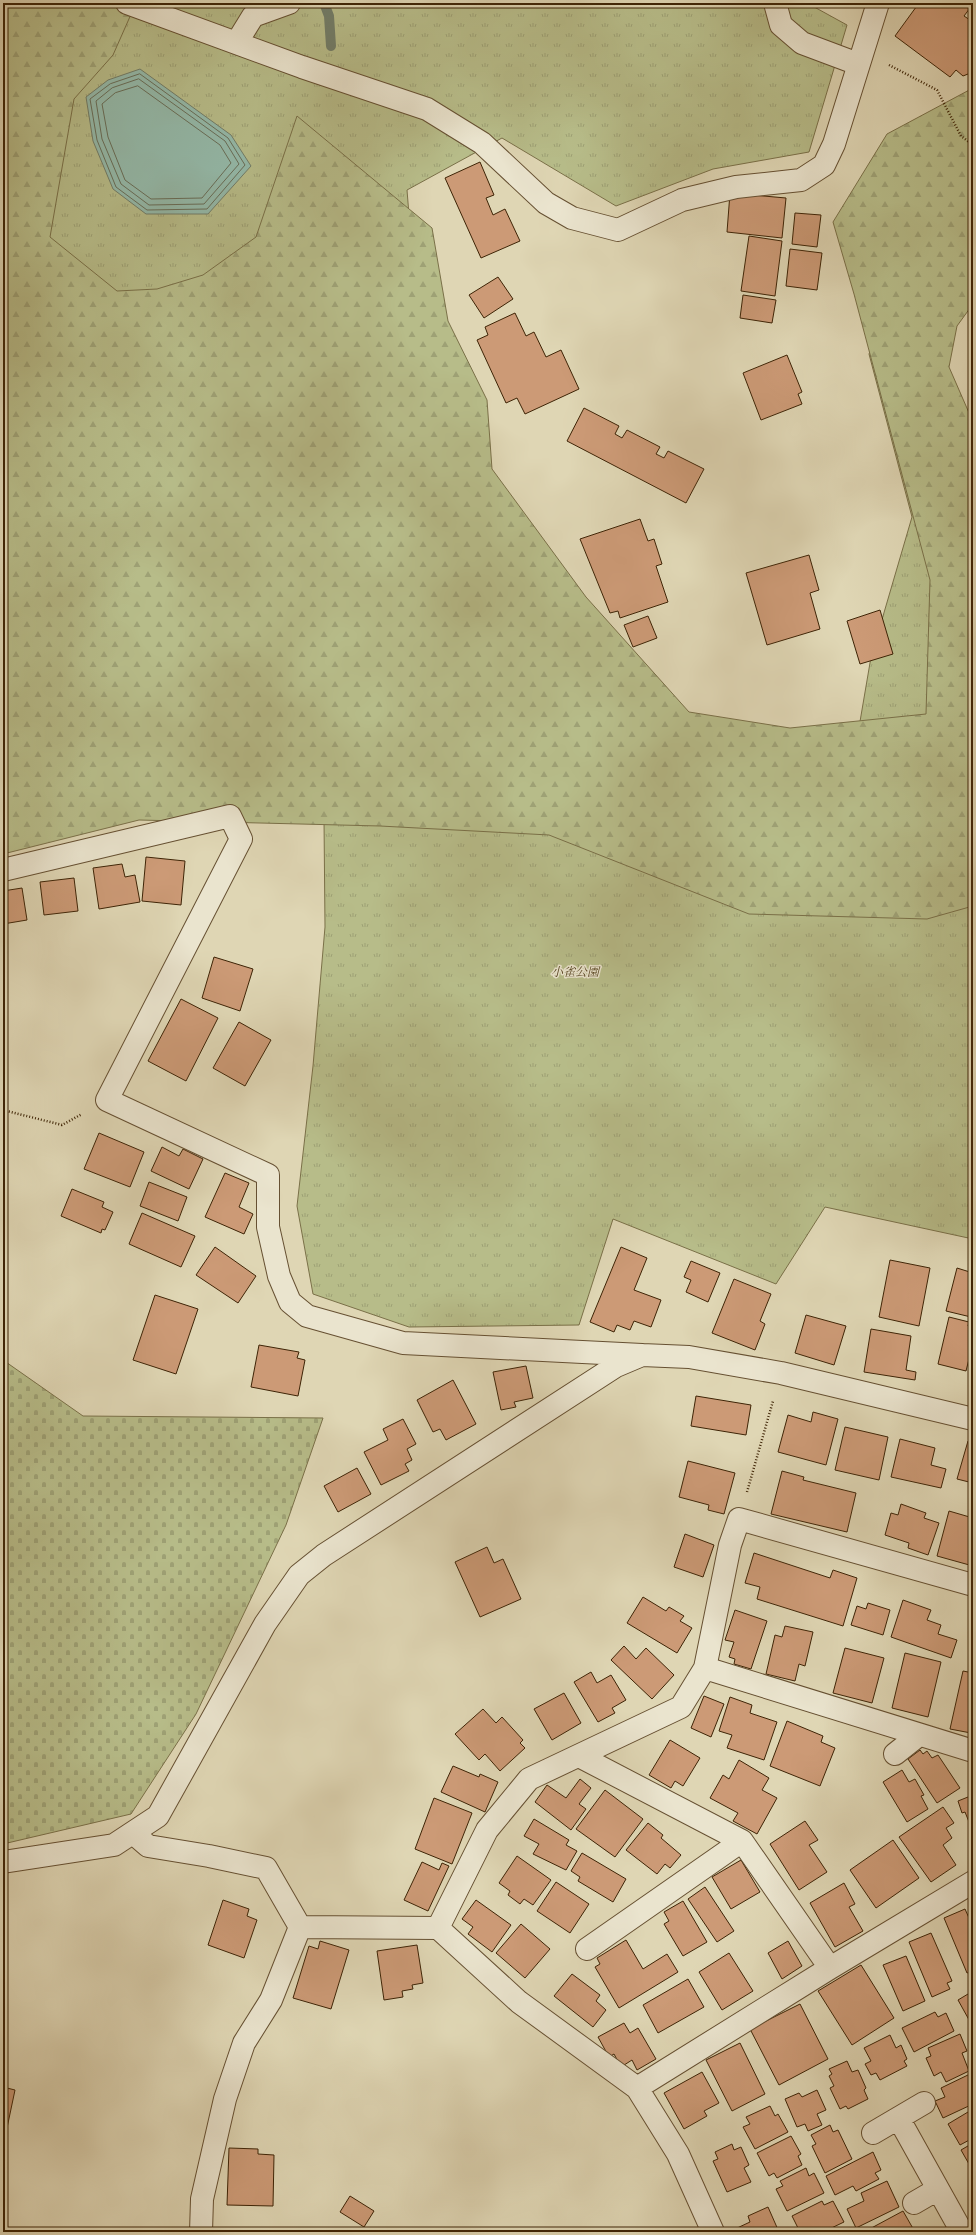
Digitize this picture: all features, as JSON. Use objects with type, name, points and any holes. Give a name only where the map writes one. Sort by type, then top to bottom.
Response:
[{"type":"street","points":[[127,3],[302,67],[427,109],[482,143],[546,203],[572,218],[618,230],[682,200],[736,187],[801,180],[824,165],[834,144],[878,3]]},
{"type":"street","points":[[237,42],[253,16],[289,3]]},
{"type":"street","points":[[775,3],[781,25],[802,43],[860,58]]},
{"type":"street","points":[[3,870],[230,816],[241,839],[107,1100],[268,1174],[268,1227],[279,1276],[290,1302],[307,1316],[403,1343],[689,1357],[781,1373],[973,1419]]},
{"type":"street","points":[[3,1862],[114,1845],[158,1816],[265,1624],[299,1575],[324,1555],[616,1366],[642,1355]]},
{"type":"street","points":[[438,1928],[487,1830],[529,1779],[681,1707],[705,1668],[730,1545],[739,1519],[973,1585]]},
{"type":"street","points":[[705,1668],[973,1751]]},
{"type":"street","points":[[895,1754],[919,1734]]},
{"type":"street","points":[[580,1756],[742,1841],[830,1968]]},
{"type":"street","points":[[133,1833],[148,1846],[209,1856],[266,1868],[300,1927]]},
{"type":"street","points":[[587,1949],[742,1841]]},
{"type":"street","points":[[637,2088],[830,1968],[973,1882]]},
{"type":"street","points":[[300,1927],[438,1928],[519,2002],[637,2088],[678,2154],[713,2232]]},
{"type":"street","points":[[201,2232],[202,2199],[225,2099],[244,2043],[271,2000],[300,1927]]},
{"type":"street","points":[[873,2133],[924,2103]]},
{"type":"street","points":[[899,2119],[962,2232]]},
{"type":"street","points":[[914,2203],[938,2189]]},
{"type":"path","points":[[860,58],[937,90],[961,136],[973,145]]},
{"type":"path","points":[[3,1110],[62,1125],[107,1100]]},
{"type":"path","points":[[739,1519],[781,1373]]},
{"type":"green space","name":"小雀公園","points":[[3,3],[807,3],[847,25],[809,152],[713,169],[616,206],[502,138],[407,190],[427,439],[514,691],[856,745],[871,657],[912,517],[869,354],[925,207],[934,351],[973,447],[973,1239],[825,1207],[776,1284],[613,1219],[579,1325],[409,1327],[313,1294],[297,1206],[313,1066],[325,927],[324,820],[72,819]]},
{"type":"green space","points":[[3,3],[136,3],[113,55],[74,99],[50,237],[117,291],[157,289],[203,275],[256,237],[297,116],[432,228],[448,321],[487,400],[492,469],[586,597],[689,712],[790,728],[926,714],[930,580],[854,294],[833,222],[887,134],[973,88],[973,304],[957,326],[949,367],[973,422],[973,906],[927,919],[749,914],[549,835],[380,826],[139,820],[3,854]]},
{"type":"green space","points":[[3,1360],[83,1416],[323,1418],[286,1525],[196,1714],[131,1814],[3,1844]]},
{"type":"water","points":[[140,69],[231,135],[251,166],[208,214],[146,214],[113,189],[93,141],[86,97],[108,80]]},
{"type":"building","points":[[919,3],[964,3],[970,8],[964,16],[973,22],[973,72],[963,76],[956,70],[950,77],[895,36]]},
{"type":"building","points":[[480,162],[494,195],[486,198],[493,215],[505,209],[520,241],[481,258],[445,178]]},
{"type":"building","points":[[730,193],[786,198],[782,238],[727,232]]},
{"type":"building","points":[[795,213],[821,215],[817,247],[792,244]]},
{"type":"building","points":[[749,236],[782,241],[775,296],[741,291]]},
{"type":"building","points":[[790,249],[822,253],[817,290],[786,286]]},
{"type":"building","points":[[498,277],[513,299],[484,318],[469,295]]},
{"type":"building","points":[[743,295],[776,300],[772,323],[740,318]]},
{"type":"building","points":[[515,313],[526,336],[534,332],[546,357],[561,350],[579,389],[525,414],[517,398],[506,403],[477,340],[488,335],[485,327]]},
{"type":"building","points":[[787,355],[802,392],[798,394],[802,404],[761,420],[743,373]]},
{"type":"building","points":[[584,408],[619,426],[615,434],[622,438],[627,430],[660,447],[656,454],[664,458],[668,451],[704,469],[686,503],[567,441]]},
{"type":"building","points":[[640,519],[648,541],[654,539],[662,564],[656,566],[668,602],[620,618],[618,611],[610,613],[580,539]]},
{"type":"building","points":[[809,555],[819,590],[810,593],[820,629],[767,645],[746,573]]},
{"type":"building","points":[[880,610],[893,654],[860,664],[847,621]]},
{"type":"building","points":[[648,616],[657,638],[633,647],[624,625]]},
{"type":"building","points":[[146,857],[185,861],[181,905],[142,901]]},
{"type":"building","points":[[122,864],[125,877],[135,875],[140,902],[99,909],[93,868]]},
{"type":"building","points":[[74,878],[78,911],[44,915],[40,882]]},
{"type":"building","points":[[22,888],[27,920],[3,924],[3,891]]},
{"type":"building","points":[[214,957],[253,969],[240,1011],[202,998]]},
{"type":"building","points":[[181,999],[218,1018],[186,1081],[148,1061]]},
{"type":"building","points":[[239,1022],[271,1040],[245,1086],[213,1068]]},
{"type":"building","points":[[99,1133],[144,1152],[130,1187],[84,1169]]},
{"type":"building","points":[[162,1147],[179,1156],[183,1149],[203,1159],[189,1189],[151,1171]]},
{"type":"building","points":[[225,1173],[249,1183],[239,1207],[253,1214],[244,1234],[205,1217]]},
{"type":"building","points":[[149,1182],[187,1197],[178,1221],[140,1206]]},
{"type":"building","points":[[72,1189],[104,1202],[102,1207],[113,1212],[105,1230],[102,1229],[101,1233],[61,1216]]},
{"type":"building","points":[[142,1213],[195,1236],[181,1267],[129,1244]]},
{"type":"building","points":[[215,1247],[256,1276],[238,1303],[196,1275]]},
{"type":"building","points":[[621,1247],[647,1258],[634,1290],[661,1300],[651,1327],[634,1321],[630,1330],[617,1325],[614,1332],[590,1322]]},
{"type":"building","points":[[890,1260],[930,1268],[919,1326],[879,1317]]},
{"type":"building","points":[[691,1261],[720,1273],[708,1302],[686,1292],[691,1280],[684,1277]]},
{"type":"building","points":[[957,1268],[973,1273],[973,1308],[971,1317],[946,1311]]},
{"type":"building","points":[[734,1279],[771,1294],[760,1321],[765,1324],[755,1350],[712,1333]]},
{"type":"building","points":[[155,1295],[198,1309],[176,1374],[133,1360]]},
{"type":"building","points":[[806,1315],[846,1326],[834,1365],[795,1353]]},
{"type":"building","points":[[949,1317],[969,1322],[968,1326],[973,1328],[973,1343],[966,1371],[938,1364]]},
{"type":"building","points":[[871,1329],[911,1336],[906,1370],[916,1372],[915,1380],[864,1372]]},
{"type":"building","points":[[259,1345],[299,1352],[297,1358],[305,1360],[298,1396],[251,1387]]},
{"type":"building","points":[[526,1366],[533,1398],[514,1402],[516,1407],[501,1410],[493,1372]]},
{"type":"building","points":[[453,1380],[476,1424],[446,1440],[440,1429],[433,1432],[417,1400]]},
{"type":"building","points":[[696,1396],[751,1405],[746,1435],[691,1426]]},
{"type":"building","points":[[813,1412],[838,1419],[826,1465],[778,1452],[788,1415],[811,1422]]},
{"type":"building","points":[[403,1419],[416,1444],[407,1449],[412,1460],[405,1464],[409,1471],[381,1485],[364,1452],[388,1440],[383,1429]]},
{"type":"building","points":[[845,1427],[888,1437],[879,1480],[835,1470]]},
{"type":"building","points":[[900,1439],[935,1448],[931,1465],[946,1469],[941,1488],[891,1477]]},
{"type":"building","points":[[968,1441],[973,1443],[973,1483],[957,1479]]},
{"type":"building","points":[[688,1461],[735,1473],[724,1514],[708,1510],[709,1505],[679,1497]]},
{"type":"building","points":[[357,1468],[371,1494],[338,1512],[324,1486]]},
{"type":"building","points":[[782,1471],[804,1477],[803,1480],[856,1493],[847,1532],[771,1514]]},
{"type":"building","points":[[901,1504],[926,1513],[924,1518],[939,1523],[928,1555],[908,1548],[909,1543],[885,1535],[891,1513],[898,1515]]},
{"type":"building","points":[[949,1511],[973,1518],[973,1566],[937,1556]]},
{"type":"building","points":[[685,1534],[714,1545],[703,1577],[674,1567]]},
{"type":"building","points":[[487,1547],[494,1563],[503,1559],[521,1599],[480,1617],[455,1562]]},
{"type":"building","points":[[754,1553],[830,1578],[833,1570],[857,1578],[843,1626],[757,1599],[760,1587],[745,1583]]},
{"type":"building","points":[[643,1597],[666,1611],[669,1607],[684,1616],[680,1621],[692,1628],[677,1653],[627,1623]]},
{"type":"building","points":[[903,1600],[931,1610],[927,1620],[941,1625],[938,1634],[957,1640],[951,1658],[891,1637]]},
{"type":"building","points":[[868,1603],[890,1610],[883,1635],[851,1625],[857,1606],[866,1609]]},
{"type":"building","points":[[735,1610],[767,1621],[751,1669],[734,1664],[735,1659],[729,1657],[734,1642],[725,1640]]},
{"type":"building","points":[[785,1626],[813,1632],[805,1666],[799,1664],[795,1681],[766,1674],[775,1635],[782,1637]]},
{"type":"building","points":[[624,1646],[636,1659],[646,1648],[674,1675],[652,1699],[611,1660]]},
{"type":"building","points":[[845,1648],[884,1658],[872,1703],[833,1693]]},
{"type":"building","points":[[905,1653],[941,1662],[928,1717],[892,1708]]},
{"type":"building","points":[[963,1671],[973,1673],[973,1723],[971,1733],[950,1729]]},
{"type":"building","points":[[591,1672],[597,1683],[611,1675],[626,1700],[612,1708],[615,1713],[598,1722],[574,1682]]},
{"type":"building","points":[[564,1693],[581,1723],[552,1740],[534,1709]]},
{"type":"building","points":[[704,1696],[724,1704],[711,1737],[691,1728]]},
{"type":"building","points":[[730,1697],[752,1705],[750,1713],[777,1722],[764,1760],[727,1748],[732,1735],[719,1731]]},
{"type":"building","points":[[483,1709],[496,1723],[502,1717],[523,1740],[520,1743],[525,1748],[500,1771],[485,1754],[479,1760],[455,1734]]},
{"type":"building","points":[[787,1721],[823,1736],[821,1742],[835,1748],[820,1786],[770,1766]]},
{"type":"building","points":[[670,1740],[700,1758],[683,1786],[675,1781],[671,1788],[649,1775]]},
{"type":"building","points":[[920,1750],[923,1754],[927,1751],[932,1758],[938,1755],[960,1788],[937,1803],[908,1759]]},
{"type":"building","points":[[739,1760],[769,1778],[762,1790],[777,1798],[757,1834],[733,1821],[738,1813],[710,1798],[723,1775],[729,1779]]},
{"type":"building","points":[[453,1766],[479,1777],[480,1774],[498,1782],[485,1812],[441,1792]]},
{"type":"building","points":[[902,1770],[909,1782],[915,1779],[924,1795],[921,1796],[928,1809],[907,1822],[883,1782]]},
{"type":"building","points":[[580,1779],[591,1788],[579,1804],[586,1809],[571,1830],[535,1802],[547,1785],[566,1798]]},
{"type":"building","points":[[605,1790],[643,1819],[615,1857],[576,1829]]},
{"type":"building","points":[[973,1795],[973,1832],[965,1812],[962,1813],[958,1801]]},
{"type":"building","points":[[434,1798],[472,1813],[452,1864],[415,1849]]},
{"type":"building","points":[[943,1807],[954,1823],[946,1828],[952,1838],[943,1845],[956,1865],[931,1882],[899,1837]]},
{"type":"building","points":[[534,1819],[569,1840],[566,1845],[577,1851],[566,1870],[533,1854],[539,1844],[524,1836]]},
{"type":"building","points":[[805,1821],[818,1840],[809,1845],[827,1872],[799,1890],[770,1844]]},
{"type":"building","points":[[648,1823],[663,1835],[661,1838],[681,1855],[670,1868],[665,1864],[657,1874],[626,1850]]},
{"type":"building","points":[[893,1840],[919,1878],[876,1908],[850,1870]]},
{"type":"building","points":[[582,1853],[626,1879],[613,1902],[578,1881],[580,1877],[571,1871]]},
{"type":"building","points":[[517,1856],[551,1880],[533,1905],[524,1899],[520,1904],[508,1895],[510,1891],[499,1883]]},
{"type":"building","points":[[741,1860],[760,1892],[731,1909],[712,1877]]},
{"type":"building","points":[[422,1862],[439,1870],[442,1863],[449,1866],[428,1911],[404,1900]]},
{"type":"building","points":[[556,1882],[589,1904],[570,1933],[537,1911]]},
{"type":"building","points":[[844,1883],[855,1904],[849,1907],[863,1931],[835,1947],[810,1903]]},
{"type":"building","points":[[705,1887],[734,1931],[717,1942],[688,1899]]},
{"type":"building","points":[[223,1900],[249,1909],[247,1916],[257,1920],[244,1958],[208,1945]]},
{"type":"building","points":[[476,1900],[511,1925],[492,1952],[468,1934],[473,1927],[462,1919]]},
{"type":"building","points":[[683,1901],[707,1942],[683,1956],[664,1924],[669,1921],[664,1912]]},
{"type":"building","points":[[965,1909],[973,1927],[973,1971],[967,1973],[944,1918]]},
{"type":"building","points":[[521,1924],[550,1949],[525,1978],[496,1953]]},
{"type":"building","points":[[931,1933],[952,1981],[947,1983],[950,1989],[932,1997],[909,1942]]},
{"type":"building","points":[[626,1940],[643,1969],[667,1954],[678,1972],[619,2008],[595,1967],[600,1964],[597,1958]]},
{"type":"building","points":[[320,1941],[349,1950],[331,2009],[293,1998],[309,1946],[318,1949]]},
{"type":"building","points":[[788,1941],[802,1966],[782,1979],[768,1953]]},
{"type":"building","points":[[417,1945],[423,1983],[412,1985],[413,1989],[402,1991],[403,1997],[384,2000],[377,1951]]},
{"type":"building","points":[[729,1953],[753,1991],[722,2010],[699,1972]]},
{"type":"building","points":[[906,1956],[925,2001],[903,2011],[883,1965]]},
{"type":"building","points":[[861,1965],[894,2018],[852,2045],[818,1991]]},
{"type":"building","points":[[572,1974],[600,1995],[596,2001],[606,2010],[593,2027],[554,1996]]},
{"type":"building","points":[[688,1979],[704,2007],[658,2033],[643,2005]]},
{"type":"building","points":[[973,1991],[973,2027],[958,2000]]},
{"type":"building","points":[[800,2004],[828,2059],[779,2085],[750,2029]]},
{"type":"building","points":[[935,2012],[938,2017],[946,2013],[954,2031],[914,2052],[902,2028]]},
{"type":"building","points":[[624,2023],[630,2033],[638,2028],[656,2059],[637,2070],[632,2060],[621,2067],[614,2054],[609,2057],[598,2037]]},
{"type":"building","points":[[960,2034],[967,2051],[962,2053],[969,2071],[946,2082],[941,2072],[934,2076],[926,2058],[931,2056],[928,2048]]},
{"type":"building","points":[[890,2035],[896,2048],[901,2045],[907,2059],[904,2061],[907,2066],[880,2080],[876,2073],[871,2075],[865,2064],[871,2061],[864,2048]]},
{"type":"building","points":[[740,2043],[765,2094],[732,2111],[706,2060]]},
{"type":"building","points":[[847,2061],[852,2072],[858,2070],[866,2088],[864,2090],[868,2099],[848,2109],[846,2106],[840,2109],[830,2088],[834,2086],[829,2076],[832,2074],[829,2069]]},
{"type":"building","points":[[702,2072],[719,2103],[704,2111],[707,2116],[684,2129],[664,2093]]},
{"type":"building","points":[[970,2074],[973,2080],[973,2104],[943,2118],[935,2101],[945,2097],[941,2088]]},
{"type":"building","points":[[3,2087],[15,2090],[7,2128],[3,2127]]},
{"type":"building","points":[[817,2090],[826,2110],[817,2114],[822,2125],[808,2131],[805,2124],[797,2127],[785,2099],[799,2093],[802,2097]]},
{"type":"building","points":[[770,2106],[775,2116],[778,2114],[788,2132],[755,2149],[743,2127],[750,2124],[746,2117]]},
{"type":"building","points":[[973,2109],[973,2138],[960,2145],[948,2124]]},
{"type":"building","points":[[830,2125],[833,2132],[838,2130],[852,2159],[825,2173],[812,2146],[816,2144],[811,2135]]},
{"type":"building","points":[[791,2136],[801,2154],[798,2156],[802,2165],[777,2178],[774,2173],[769,2176],[757,2153]]},
{"type":"building","points":[[973,2143],[973,2171],[961,2150]]},
{"type":"building","points":[[732,2144],[734,2150],[741,2147],[749,2165],[744,2168],[751,2182],[727,2192],[713,2161],[718,2159],[715,2152]]},
{"type":"building","points":[[229,2148],[258,2149],[258,2154],[274,2155],[273,2206],[227,2205]]},
{"type":"building","points":[[873,2152],[881,2170],[875,2173],[879,2179],[856,2191],[853,2186],[835,2195],[826,2176]]},
{"type":"building","points":[[806,2168],[809,2176],[814,2173],[824,2193],[787,2211],[776,2189],[783,2186],[780,2181]]},
{"type":"building","points":[[887,2181],[899,2207],[856,2228],[847,2209],[864,2201],[861,2193]]},
{"type":"building","points":[[350,2196],[374,2211],[364,2227],[340,2212]]},
{"type":"building","points":[[822,2201],[824,2205],[833,2201],[844,2222],[823,2232],[800,2232],[792,2216]]},
{"type":"building","points":[[768,2207],[779,2232],[736,2232],[735,2229],[750,2222],[748,2216]]},
{"type":"building","points":[[903,2211],[915,2232],[864,2232]]},
{"type":"building","points":[[370,2229],[394,2232],[369,2232]]},
{"type":"waterway","points":[[324,3],[329,16],[331,46]]}]
